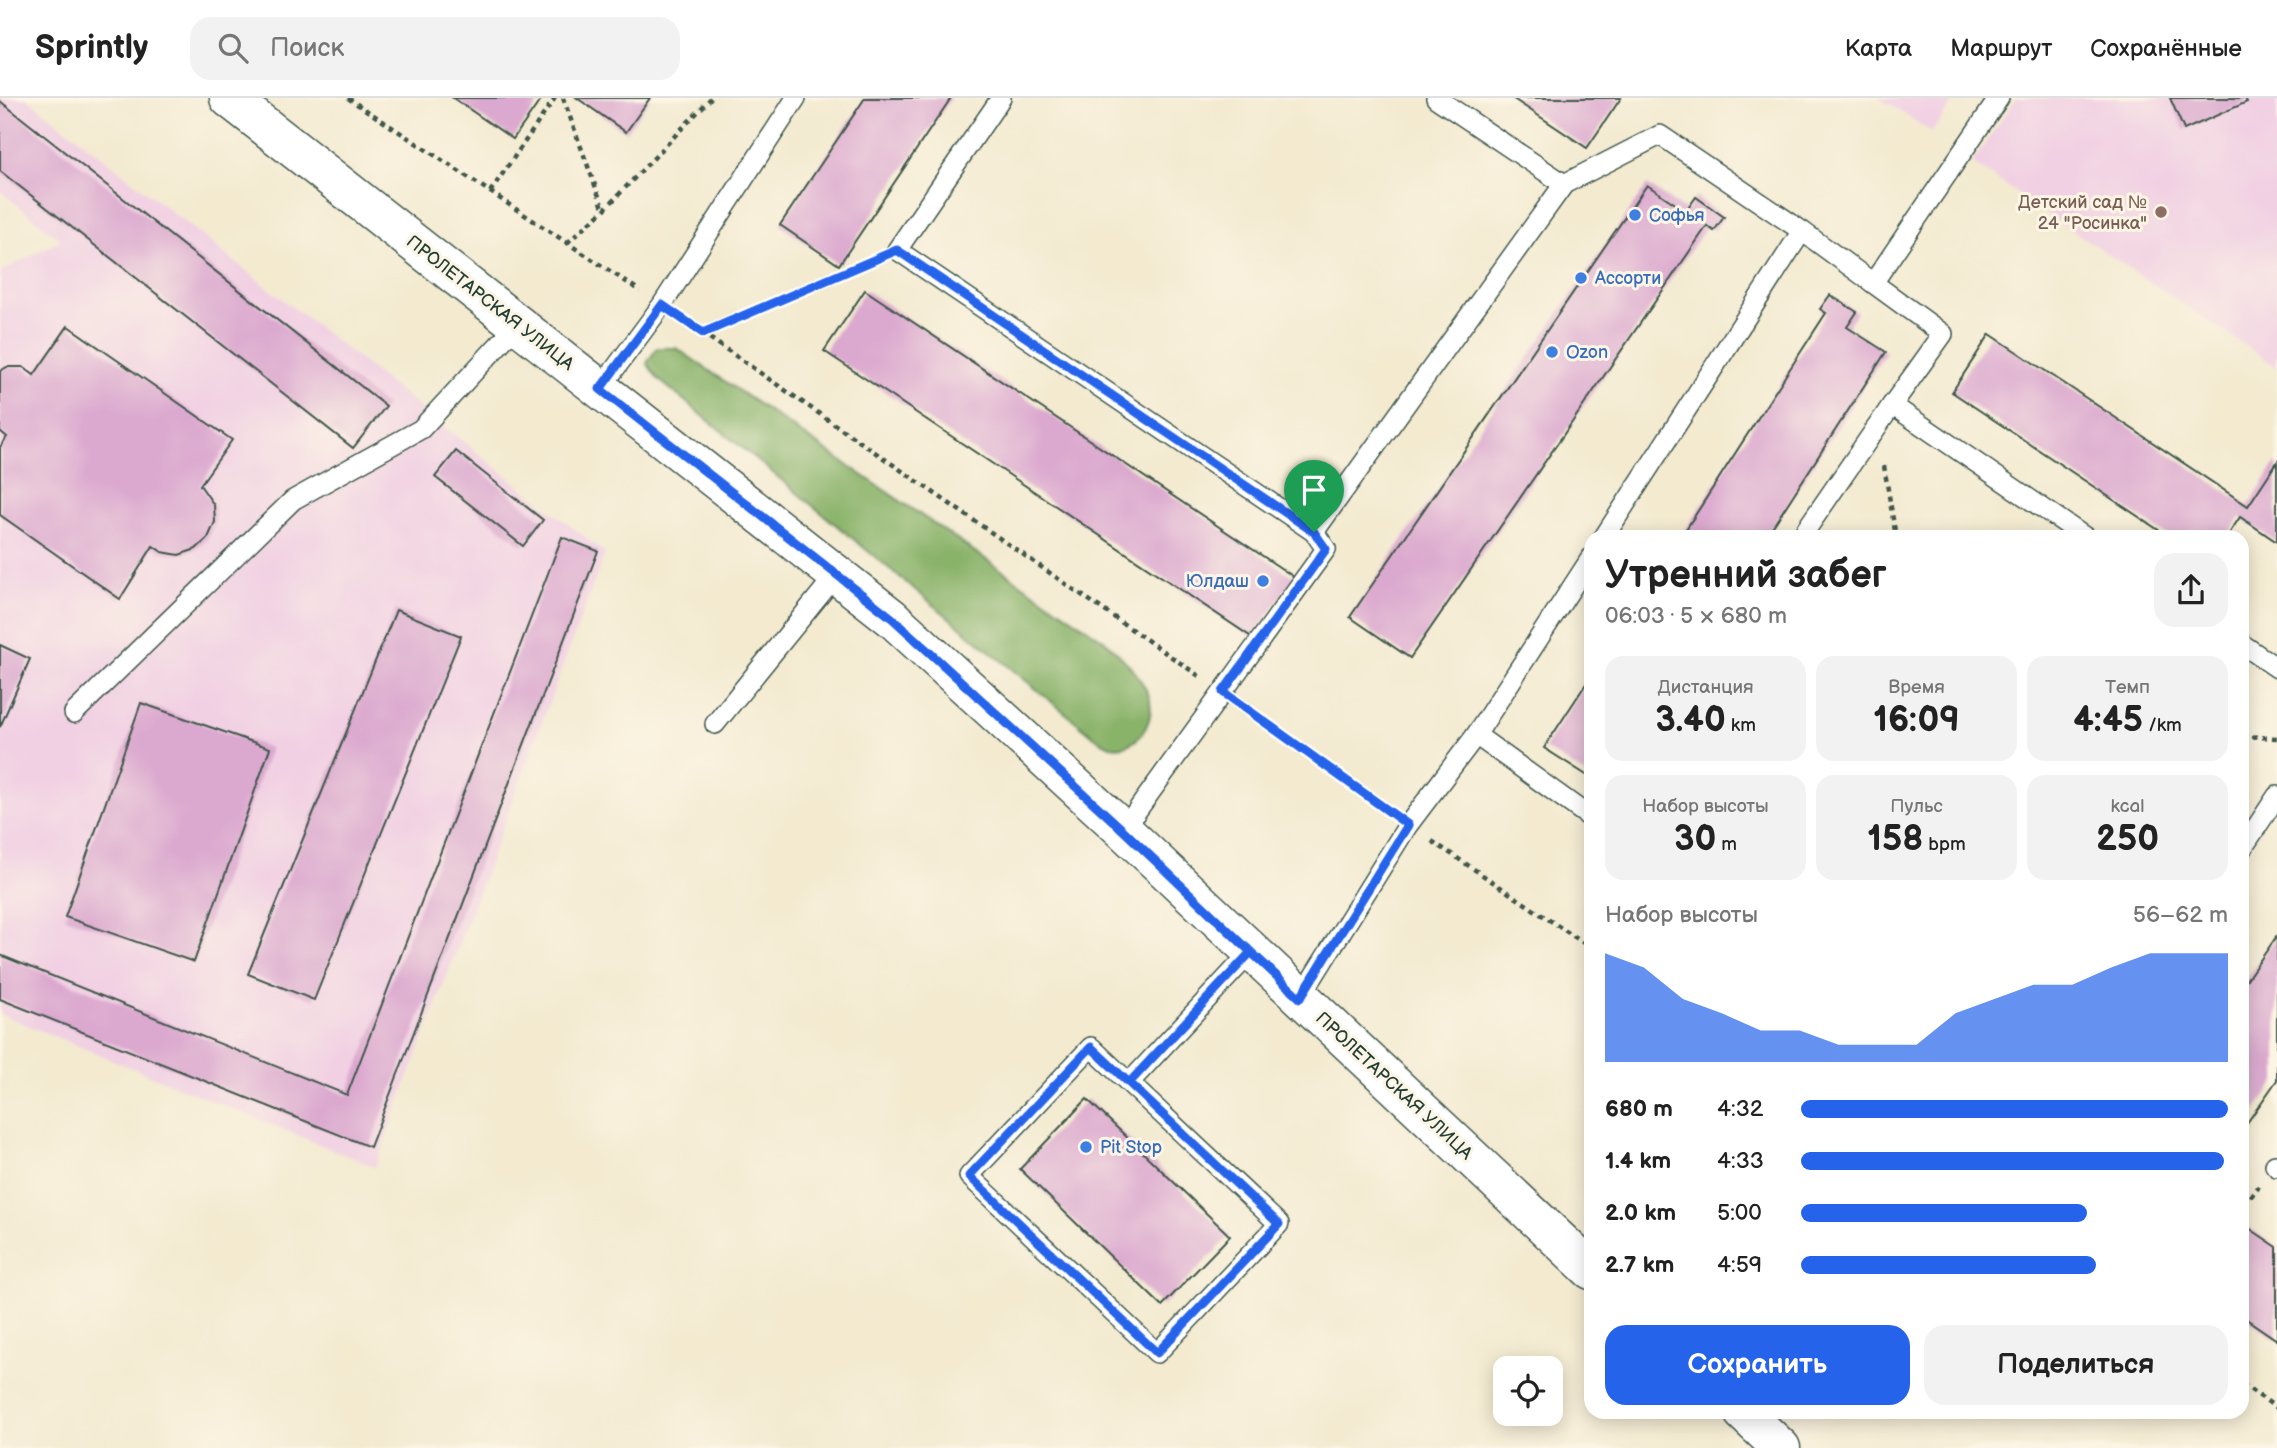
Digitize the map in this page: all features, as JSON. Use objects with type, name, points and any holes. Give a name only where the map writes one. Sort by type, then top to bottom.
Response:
[{"type":"street","name":"ПРОЛЕТАРСКАЯ УЛИЦА","points":[[229,98],[892,618],[1123,830],[1584,1263]]},
{"type":"street","points":[[1750,1419],[1781,1448]]},
{"type":"lane","points":[[600,389],[662,305],[796,98]]},
{"type":"lane","points":[[1001,98],[897,250],[1314,532],[1326,549],[1123,830]]},
{"type":"lane","points":[[1436,98],[1564,184]]},
{"type":"lane","points":[[1873,283],[1999,98]]},
{"type":"lane","points":[[1314,532],[1564,184],[1660,135],[1802,231],[1943,334],[1806,530]]},
{"type":"lane","points":[[1609,530],[1802,231]]},
{"type":"lane","points":[[74,713],[293,500],[421,429],[518,324]]},
{"type":"lane","points":[[1892,405],[2075,530]]},
{"type":"lane","points":[[1300,998],[1408,825],[1476,735],[1584,569]]},
{"type":"lane","points":[[715,724],[836,575]]},
{"type":"lane","points":[[2249,649],[2277,668]]},
{"type":"lane","points":[[1476,735],[1584,813]]},
{"type":"lane","points":[[2249,838],[2277,796]]},
{"type":"lane","points":[[1129,1083],[1251,952]]},
{"type":"lane","points":[[1091,1047],[1129,1083],[1279,1224],[1157,1353],[969,1176],[1091,1047]]},
{"type":"path","points":[[348,98],[703,333],[1223,692],[1408,825],[1584,943]]},
{"type":"path","points":[[490,192],[555,98]]},
{"type":"path","points":[[563,98],[604,210]]},
{"type":"path","points":[[567,243],[604,210],[711,98]]},
{"type":"path","points":[[703,333],[897,250]]},
{"type":"path","points":[[1877,427],[1895,530]]},
{"type":"path","points":[[2249,736],[2277,738]]},
{"type":"path","points":[[2249,1389],[2277,1408]]},
{"type":"shaded area","points":[[0,98],[27,98],[605,553],[375,1167],[0,1014],[0,272],[61,240],[0,191]]},
{"type":"shaded area","points":[[1879,98],[1956,98],[1932,132]]},
{"type":"shaded area","name":"Детский сад № 24 \"Росинка\"","points":[[2016,98],[2277,98],[2277,367],[1972,163]]},
{"type":"green space","points":[[657,348],[676,348],[1104,640],[1134,671],[1148,694],[1150,713],[1144,731],[1130,744],[1121,746],[1111,746],[1097,739],[657,378],[647,363]]},
{"type":"building","points":[[453,98],[542,98],[513,139]]},
{"type":"building","points":[[577,98],[650,98],[626,132]]},
{"type":"building","points":[[865,98],[951,98],[839,265],[780,225]]},
{"type":"building","points":[[1512,98],[1621,98],[1587,148]]},
{"type":"building","points":[[2170,98],[2245,98],[2247,102],[2184,130]]},
{"type":"building","points":[[0,101],[386,406],[353,448],[0,171]]},
{"type":"building","points":[[1647,185],[1686,211],[1696,197],[1724,217],[1714,231],[1707,226],[1410,658],[1350,617]]},
{"type":"building","points":[[865,290],[1294,577],[1253,638],[824,351]]},
{"type":"building","points":[[1830,295],[1857,312],[1847,327],[1886,352],[1771,530],[1686,530],[1826,313],[1820,309]]},
{"type":"building","points":[[68,326],[232,440],[200,485],[214,505],[215,522],[208,538],[196,549],[179,555],[162,552],[153,546],[120,599],[0,515],[0,447],[7,437],[0,431],[0,371],[7,367],[23,367],[34,375]]},
{"type":"building","points":[[1990,334],[2248,506],[2277,462],[2277,542],[2240,517],[2232,530],[2159,530],[1952,392]]},
{"type":"building","points":[[456,451],[543,520],[523,546],[435,477]]},
{"type":"building","points":[[562,537],[598,551],[370,1147],[0,999],[0,955],[347,1095]]},
{"type":"building","points":[[396,610],[461,636],[314,1000],[248,974]]},
{"type":"building","points":[[0,645],[30,659],[0,727]]},
{"type":"building","points":[[1584,687],[1584,774],[1544,748]]},
{"type":"building","points":[[141,703],[270,748],[194,962],[65,917]]},
{"type":"building","points":[[2277,936],[2277,1080],[2249,1120],[2249,976]]},
{"type":"building","points":[[1087,1099],[1230,1236],[1162,1306],[1020,1169]]},
{"type":"building","points":[[2249,1228],[2277,1247],[2277,1340],[2249,1321]]},
{"type":"place","name":"Детский сад № 24 \"Росинка\"","points":[[2161,212]]},
{"type":"place","name":"Софья","points":[[1635,215]]},
{"type":"place","name":"Ассорти","points":[[1581,278]]},
{"type":"place","name":"Ozon","points":[[1552,352]]},
{"type":"place","name":"Юлдаш","points":[[1263,581]]},
{"type":"place","name":"Pit Stop","points":[[1086,1147]]},
{"type":"route","points":[[1314,532],[897,250],[703,333],[662,305],[600,389],[892,618],[1123,830],[1251,952],[1129,1083],[1279,1224],[1157,1353],[969,1176],[1091,1047],[1129,1083],[1190,1017],[1251,952],[1300,998],[1408,825],[1223,692],[1326,549],[1314,532]]}]
